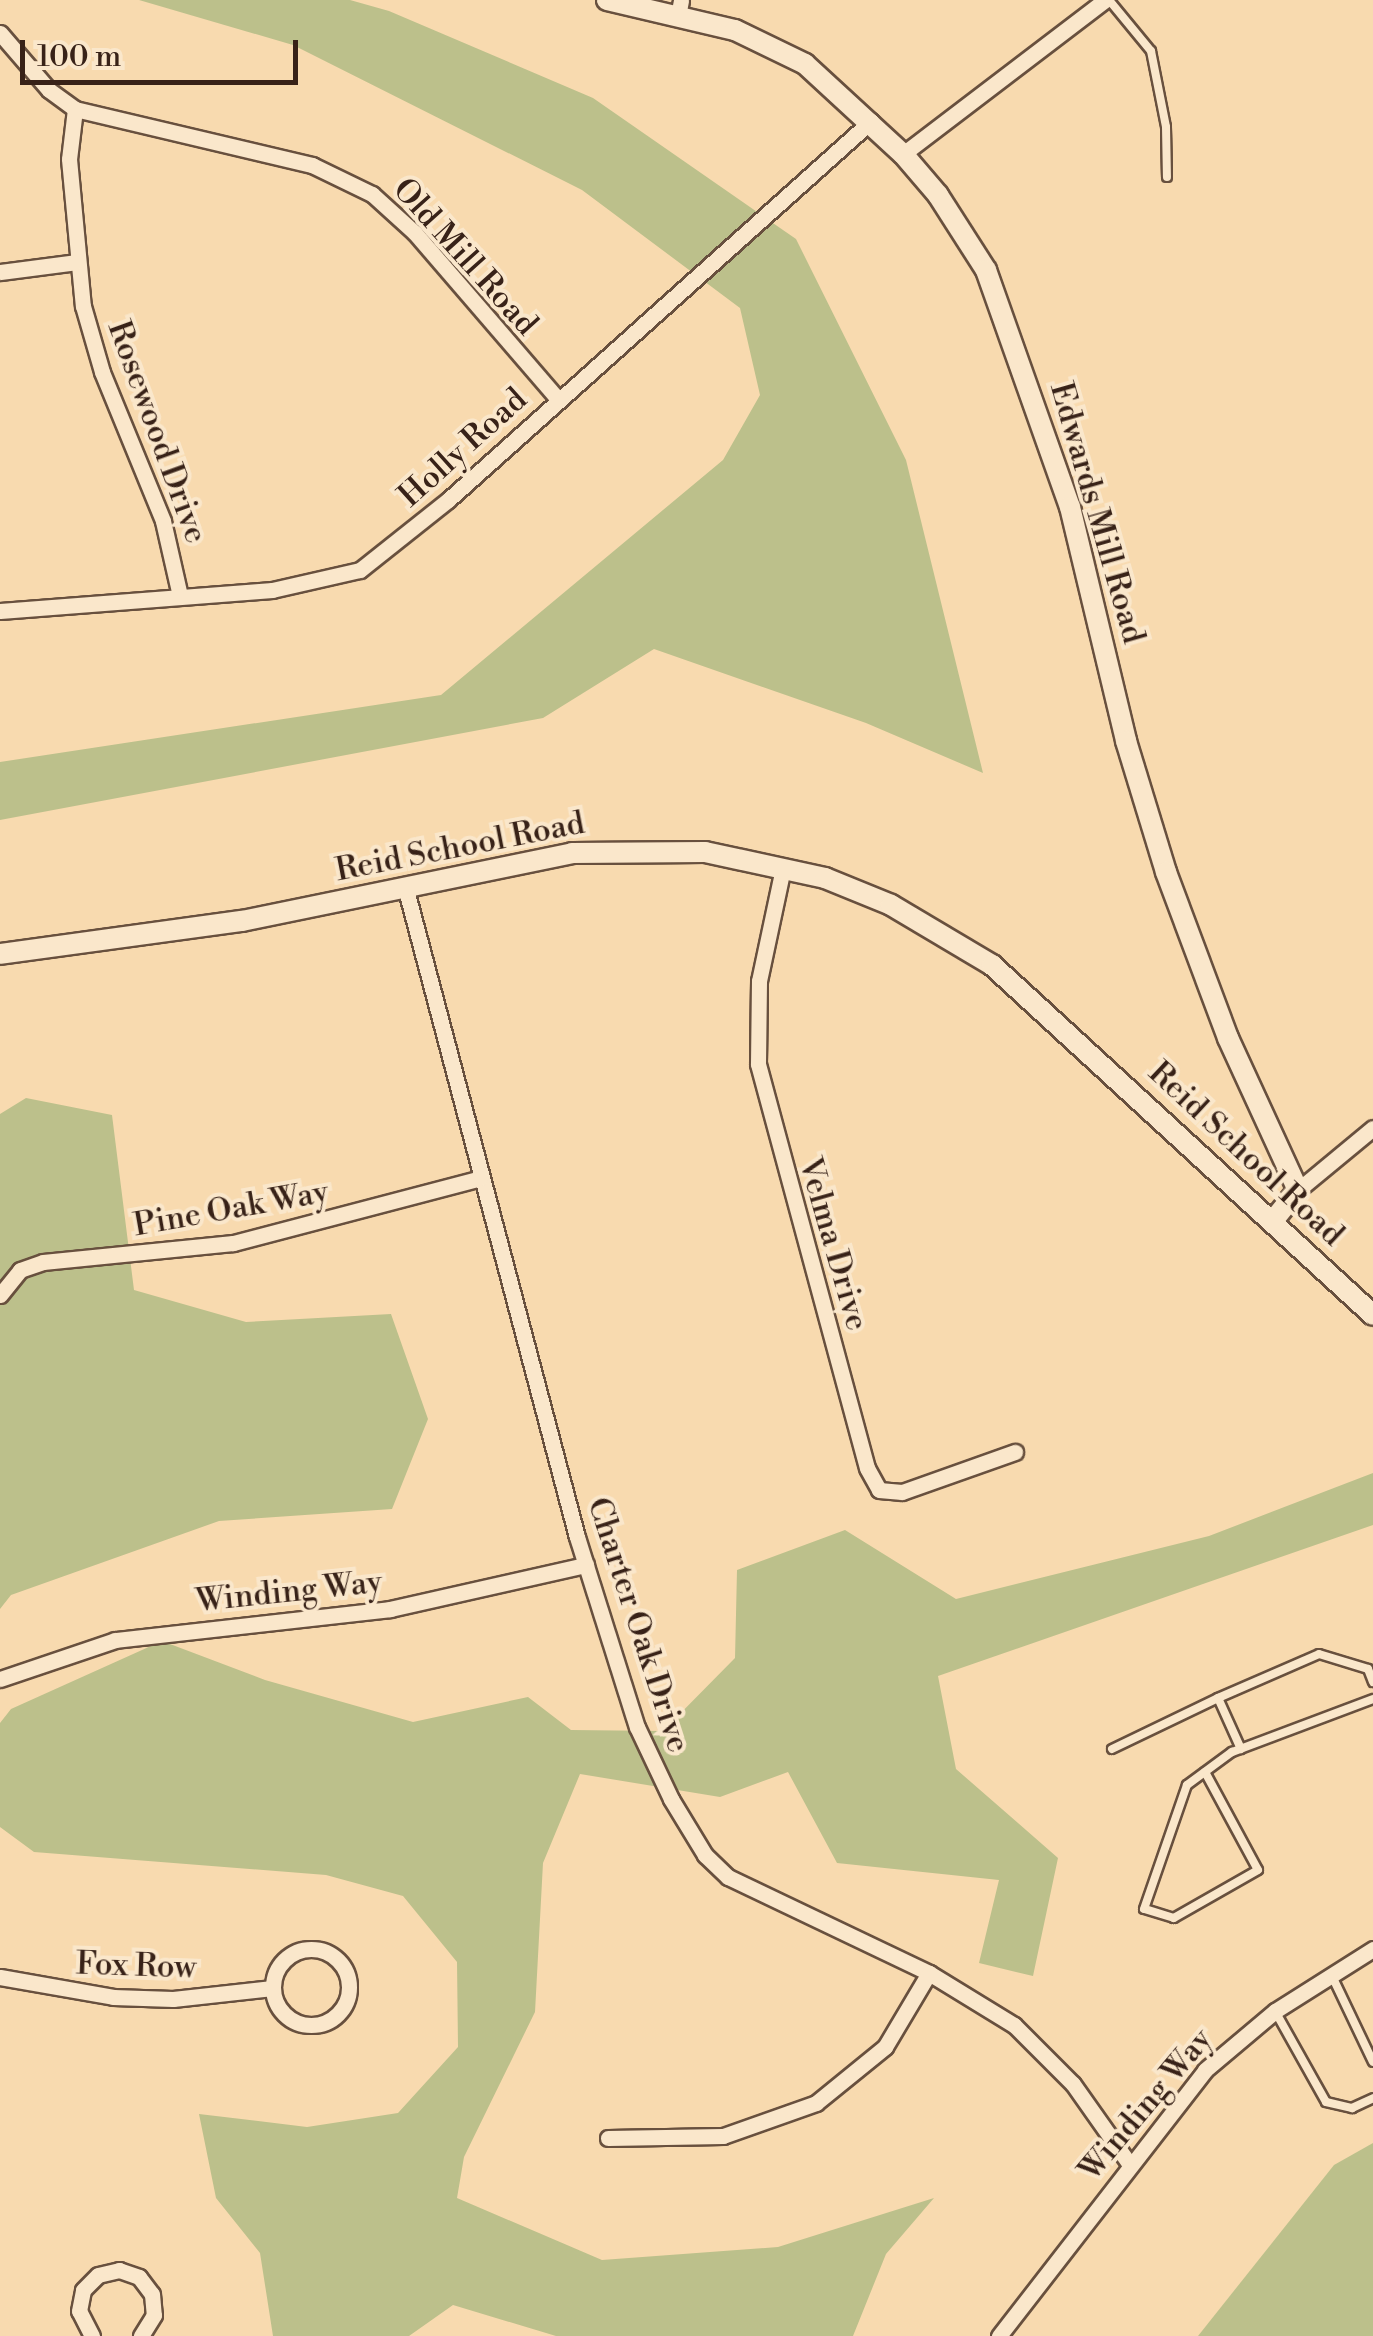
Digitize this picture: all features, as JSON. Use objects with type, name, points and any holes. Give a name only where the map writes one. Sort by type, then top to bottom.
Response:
[{"type":"street","name":"Edwards Mill Road","points":[[607,0],[680,8],[783,51],[871,121],[903,154],[964,231],[1005,315],[1070,506],[1126,741],[1166,872],[1228,1038],[1298,1190]]},
{"type":"street","points":[[903,154],[1107,0]]},
{"type":"street","name":"Old Mill Road","points":[[0,33],[49,90],[76,109],[312,165],[360,186],[416,234],[558,399]]},
{"type":"street","name":"Rosewood Drive","points":[[76,109],[69,159],[78,262],[91,342],[163,520],[180,596]]},
{"type":"street","name":"Holly Road","points":[[0,611],[272,590],[360,570],[871,121]]},
{"type":"street","points":[[0,272],[78,262]]},
{"type":"street","name":"Reid School Road","points":[[0,954],[242,921],[533,858],[615,849],[705,852],[783,868],[891,905],[992,964],[1373,1315]]},
{"type":"street","name":"Velma Drive","points":[[783,868],[759,982],[758,1064],[867,1468],[879,1490],[902,1492],[1014,1452]]},
{"type":"street","name":"Charter Oak Drive","points":[[405,886],[586,1565],[637,1728],[705,1855],[750,1892],[929,1972],[1037,2045],[1128,2162]]},
{"type":"street","points":[[1272,1222],[1298,1190],[1373,1128]]},
{"type":"street","name":"Pine Oak Way","points":[[0,1295],[31,1265],[233,1243],[480,1178]]},
{"type":"street","name":"Winding Way","points":[[0,1678],[115,1640],[390,1609],[586,1565]]},
{"type":"street","points":[[310,1948],[338,1959],[350,1986],[339,2014],[312,2025],[284,2015],[272,1988],[283,1960],[310,1948]]},
{"type":"street","name":"Winding Way","points":[[999,2336],[1128,2162],[1204,2070],[1274,2011],[1331,1972],[1373,1950]]},
{"type":"street","points":[[608,2138],[723,2136],[816,2103],[872,2062],[929,1972]]},
{"type":"street","name":"Fox Row","points":[[0,1977],[113,1997],[172,1999],[272,1988]]},
{"type":"street","points":[[92,2336],[79,2311],[83,2290],[98,2275],[119,2270],[139,2277],[152,2294],[154,2315],[141,2336]]},
{"type":"lane","points":[[1107,0],[1151,52],[1166,127],[1166,177]]},
{"type":"lane","points":[[1112,1749],[1319,1654],[1368,1668],[1373,1682]]},
{"type":"lane","points":[[1218,1698],[1241,1749]]},
{"type":"lane","points":[[1204,1772],[1258,1870],[1174,1918],[1144,1909],[1187,1785],[1204,1772],[1241,1749],[1373,1698]]},
{"type":"lane","points":[[1331,1972],[1373,2062]]},
{"type":"lane","points":[[1274,2011],[1326,2102],[1352,2108],[1373,2098]]},
{"type":"green space","points":[[139,0],[350,0],[389,11],[593,98],[796,239],[906,460],[983,773],[866,723],[654,649],[543,718],[0,820],[0,762],[441,695],[723,460],[760,395],[740,308],[582,190],[293,45]]},
{"type":"green space","points":[[26,1098],[112,1115],[134,1290],[246,1322],[391,1314],[428,1419],[392,1509],[219,1521],[11,1595],[0,1609],[0,1114]]},
{"type":"green space","points":[[1373,1473],[1373,1525],[938,1676],[956,1769],[1058,1858],[1033,1976],[979,1963],[999,1880],[837,1863],[788,1772],[720,1797],[580,1774],[543,1863],[535,2012],[464,2157],[457,2198],[602,2260],[778,2247],[934,2198],[886,2254],[853,2336],[556,2336],[453,2305],[409,2336],[273,2336],[260,2253],[216,2198],[199,2114],[307,2127],[398,2113],[458,2047],[457,1962],[403,1896],[326,1875],[34,1852],[0,1827],[0,1723],[11,1709],[162,1641],[265,1680],[413,1722],[528,1697],[571,1730],[663,1731],[735,1658],[737,1570],[845,1530],[956,1599],[1209,1536]]},
{"type":"green space","points":[[1373,2143],[1373,2336],[1198,2336],[1334,2165]]}]
